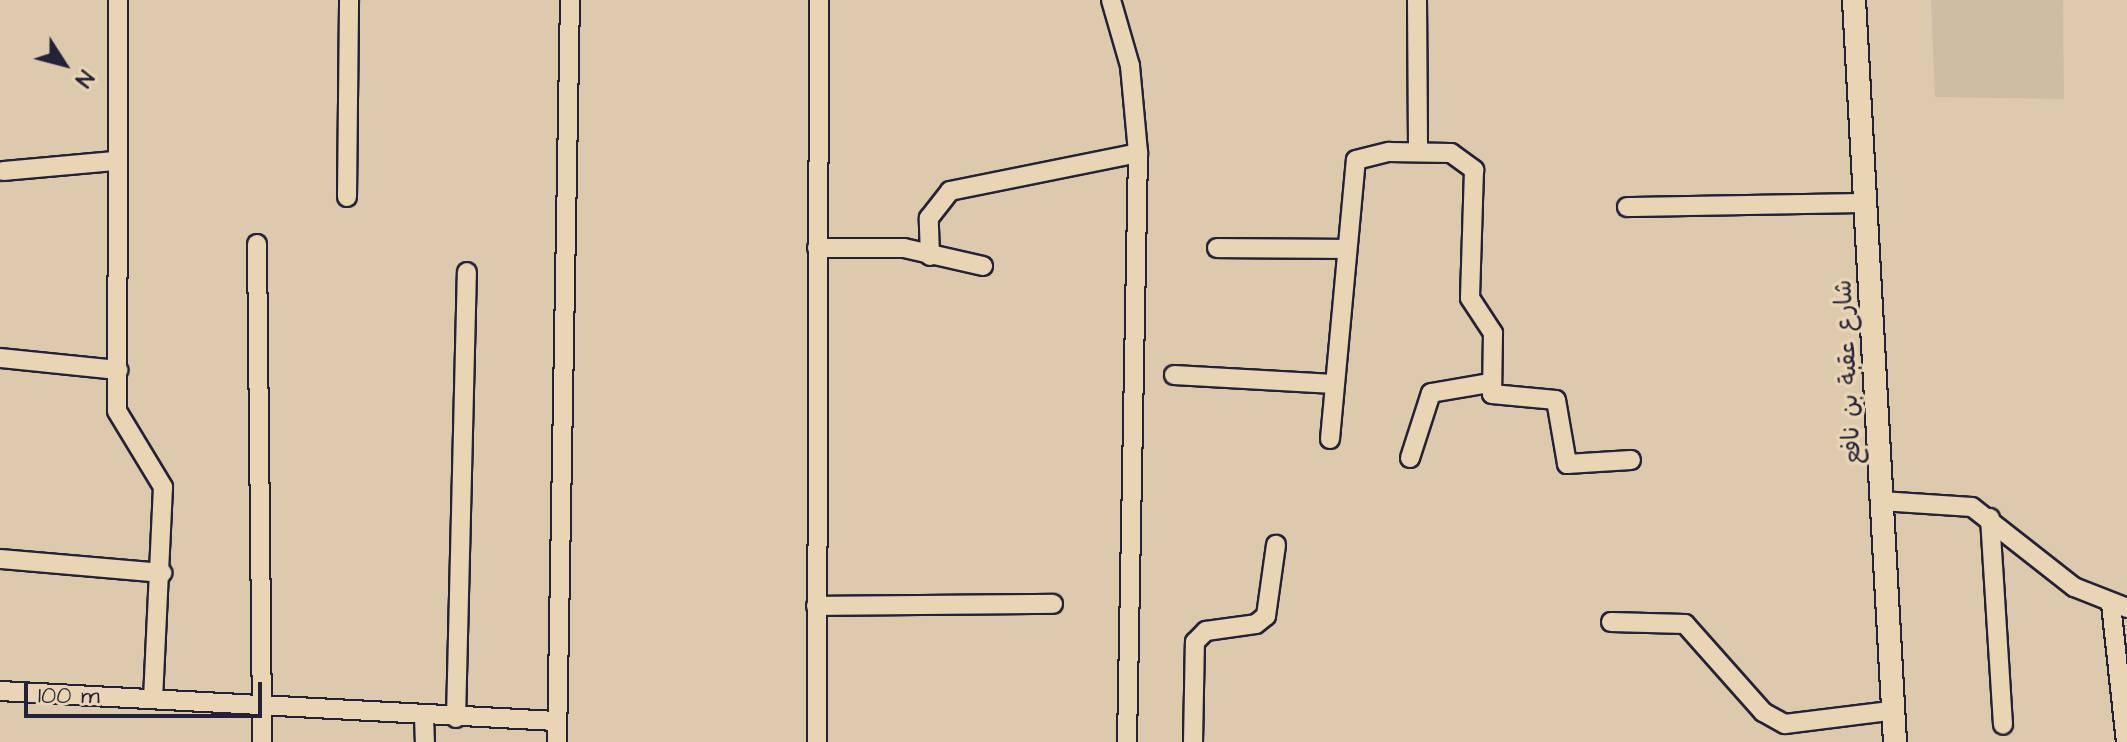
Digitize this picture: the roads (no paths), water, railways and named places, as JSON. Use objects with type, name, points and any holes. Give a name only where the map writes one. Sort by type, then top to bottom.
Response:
[{"type":"main road","name":"شارع عقبة بن نافع","points":[[1854,0],[1867,203],[1890,711],[1895,742]]},
{"type":"street","points":[[118,0],[114,161],[121,426],[163,487],[162,573],[153,696]]},
{"type":"street","points":[[347,197],[349,0]]},
{"type":"street","points":[[559,742],[555,721],[570,0]]},
{"type":"street","points":[[817,742],[819,0]]},
{"type":"street","points":[[1111,0],[1130,66],[1138,153],[1127,742]]},
{"type":"street","points":[[1417,0],[1418,152]]},
{"type":"street","points":[[1330,439],[1345,249],[1356,160],[1418,152],[1451,153],[1474,170],[1470,298],[1493,333],[1490,383],[1495,397],[1556,400],[1567,464],[1631,460]]},
{"type":"street","points":[[930,256],[929,218],[950,191],[1138,153]]},
{"type":"street","points":[[3,171],[114,161]]},
{"type":"street","points":[[1627,207],[1867,203]]},
{"type":"street","points":[[257,244],[258,706],[262,742]]},
{"type":"street","points":[[817,248],[904,248],[983,266]]},
{"type":"street","points":[[1217,248],[1345,249]]},
{"type":"street","points":[[456,718],[467,272]]},
{"type":"street","points":[[0,358],[118,370]]},
{"type":"street","points":[[1174,375],[1334,384]]},
{"type":"street","points":[[1410,458],[1431,393],[1490,383]]},
{"type":"street","points":[[1881,501],[1954,503],[1990,518],[2060,578],[2119,606],[2126,742]]},
{"type":"street","points":[[1990,518],[2003,725]]},
{"type":"street","points":[[1193,742],[1195,642],[1206,631],[1256,624],[1266,616],[1276,545]]},
{"type":"street","points":[[0,559],[162,573]]},
{"type":"street","points":[[816,606],[1053,604]]},
{"type":"street","points":[[1611,622],[1685,624],[1763,712],[1785,724],[1890,711]]},
{"type":"street","points":[[0,691],[153,696],[258,706],[555,721]]},
{"type":"street","points":[[424,716],[425,742]]}]
